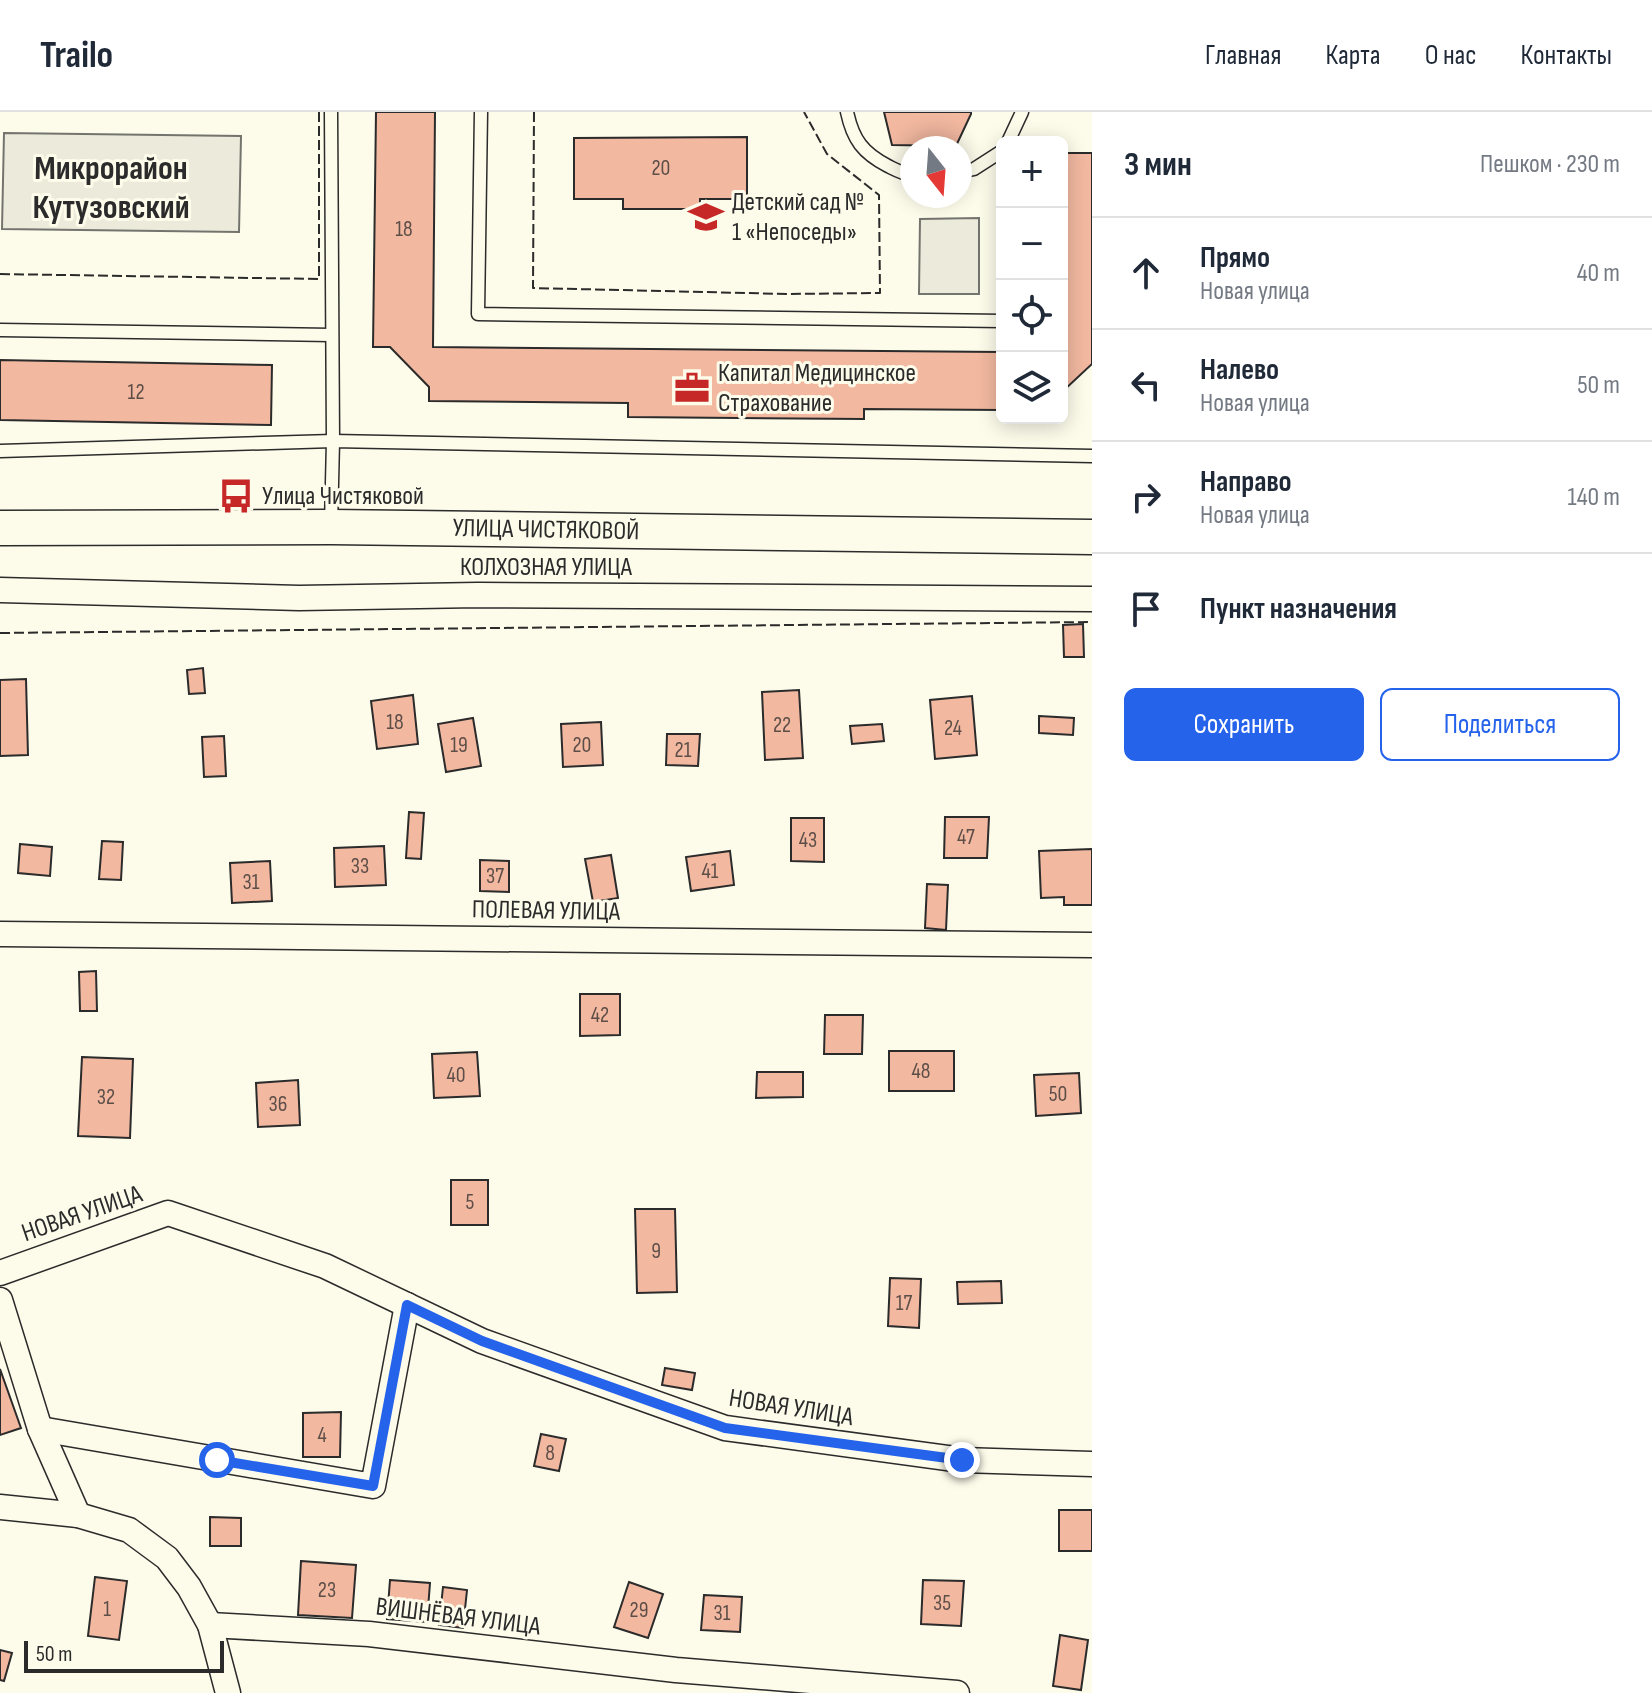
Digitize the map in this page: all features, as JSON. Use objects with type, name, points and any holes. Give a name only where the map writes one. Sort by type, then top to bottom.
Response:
[{"type":"street","name":"УЛИЦА ЧИСТЯКОВОЙ","points":[[0,528],[331,527],[1092,537]]},
{"type":"street","name":"КОЛХОЗНАЯ УЛИЦА","points":[[0,590],[299,598],[493,595],[1092,599]]},
{"type":"street","name":"ПОЛЕВАЯ УЛИЦА","points":[[0,934],[1092,945]]},
{"type":"street","name":"НОВАЯ УЛИЦА","points":[[0,1273],[168,1213],[325,1266],[482,1341],[725,1428],[962,1460],[1092,1464]]},
{"type":"street","points":[[0,1300],[40,1429],[78,1515]]},
{"type":"street","points":[[40,1429],[373,1486],[407,1305]]},
{"type":"street","points":[[0,1507],[78,1515],[129,1530],[167,1558],[189,1587],[210,1625],[228,1693]]},
{"type":"street","name":"ВИШНЁВАЯ УЛИЦА","points":[[210,1625],[369,1634],[676,1670],[957,1693]]},
{"type":"lane","points":[[331,112],[331,527]]},
{"type":"lane","points":[[481,112],[478,314],[996,321]]},
{"type":"lane","points":[[847,112],[850,128],[868,155],[900,172]]},
{"type":"lane","points":[[1011,136],[1022,112]]},
{"type":"lane","points":[[972,169],[996,155]]},
{"type":"lane","points":[[0,330],[331,335]]},
{"type":"lane","points":[[0,451],[333,441],[1092,456]]},
{"type":"shaded area","points":[[4,133],[241,136],[239,232],[2,229]]},
{"type":"shaded area","points":[[979,218],[979,294],[919,294],[920,219]]},
{"type":"building","points":[[376,112],[435,112],[433,347],[996,352],[996,410],[864,409],[864,419],[628,417],[628,403],[429,401],[429,387],[390,347],[373,347]]},
{"type":"building","points":[[884,112],[971,112],[961,136],[900,136],[900,145],[892,145]]},
{"type":"building","points":[[747,137],[747,199],[700,199],[700,209],[623,209],[623,199],[574,199],[574,138]]},
{"type":"building","points":[[1068,153],[1092,153],[1092,364],[1068,386]]},
{"type":"building","points":[[0,360],[272,365],[271,425],[0,420]]},
{"type":"building","points":[[1083,624],[1084,657],[1064,657],[1063,625]]},
{"type":"building","points":[[203,668],[205,693],[189,694],[187,670]]},
{"type":"building","points":[[26,679],[28,755],[0,756],[0,680]]},
{"type":"building","points":[[799,690],[803,758],[765,760],[762,692]]},
{"type":"building","points":[[413,695],[418,744],[377,749],[371,701]]},
{"type":"building","points":[[972,696],[977,755],[935,759],[930,700]]},
{"type":"building","points":[[1039,716],[1074,718],[1073,735],[1039,733]]},
{"type":"building","points":[[473,718],[481,766],[446,772],[438,724]]},
{"type":"building","points":[[601,722],[603,765],[563,767],[561,724]]},
{"type":"building","points":[[882,724],[884,741],[852,744],[850,726]]},
{"type":"building","points":[[667,734],[700,734],[698,766],[666,765]]},
{"type":"building","points":[[224,736],[226,776],[204,777],[202,737]]},
{"type":"building","points":[[409,812],[424,813],[421,859],[406,858]]},
{"type":"building","points":[[945,817],[989,817],[987,858],[944,858]]},
{"type":"building","points":[[791,818],[824,818],[824,862],[791,861]]},
{"type":"building","points":[[102,841],[123,842],[121,880],[99,879]]},
{"type":"building","points":[[20,844],[52,847],[50,876],[18,873]]},
{"type":"building","points":[[384,846],[386,885],[335,887],[334,848]]},
{"type":"building","points":[[1092,849],[1092,905],[1064,905],[1064,897],[1041,898],[1039,851]]},
{"type":"building","points":[[730,851],[734,885],[691,891],[686,857]]},
{"type":"building","points":[[611,855],[618,898],[593,902],[585,859]]},
{"type":"building","points":[[480,860],[509,861],[509,892],[480,891]]},
{"type":"building","points":[[270,861],[272,901],[232,903],[230,863]]},
{"type":"building","points":[[927,884],[948,885],[946,930],[925,928]]},
{"type":"building","points":[[96,971],[97,1011],[80,1011],[79,972]]},
{"type":"building","points":[[580,994],[620,994],[620,1035],[580,1036]]},
{"type":"building","points":[[825,1015],[863,1015],[862,1054],[824,1054]]},
{"type":"building","points":[[889,1051],[954,1051],[954,1091],[889,1091]]},
{"type":"building","points":[[477,1052],[480,1096],[434,1098],[432,1054]]},
{"type":"building","points":[[82,1057],[133,1059],[130,1138],[78,1136]]},
{"type":"building","points":[[757,1072],[803,1072],[803,1097],[756,1098]]},
{"type":"building","points":[[1079,1073],[1081,1113],[1036,1116],[1034,1075]]},
{"type":"building","points":[[298,1080],[300,1125],[258,1127],[256,1083]]},
{"type":"building","points":[[451,1180],[488,1180],[488,1225],[451,1225]]},
{"type":"building","points":[[635,1209],[675,1209],[677,1292],[637,1293]]},
{"type":"building","points":[[890,1278],[921,1279],[919,1328],[888,1326]]},
{"type":"building","points":[[1001,1281],[1002,1303],[958,1304],[957,1282]]},
{"type":"building","points":[[665,1368],[695,1373],[692,1390],[662,1385]]},
{"type":"building","points":[[0,1369],[21,1428],[0,1435]]},
{"type":"building","points":[[341,1412],[340,1457],[303,1457],[303,1413]]},
{"type":"building","points":[[541,1434],[566,1439],[559,1471],[534,1466]]},
{"type":"building","points":[[1059,1510],[1092,1510],[1092,1551],[1059,1551]]},
{"type":"building","points":[[210,1517],[241,1518],[241,1546],[210,1546]]},
{"type":"building","points":[[301,1561],[356,1565],[352,1618],[298,1615]]},
{"type":"building","points":[[95,1577],[127,1581],[119,1640],[88,1636]]},
{"type":"building","points":[[390,1580],[430,1583],[427,1622],[387,1619]]},
{"type":"building","points":[[923,1580],[964,1581],[961,1626],[921,1624]]},
{"type":"building","points":[[629,1582],[663,1594],[648,1638],[614,1627]]},
{"type":"building","points":[[443,1587],[467,1590],[463,1628],[439,1625]]},
{"type":"building","points":[[704,1595],[742,1597],[740,1632],[701,1630]]},
{"type":"building","points":[[1060,1635],[1088,1640],[1081,1690],[1053,1686]]},
{"type":"building","points":[[0,1650],[12,1653],[4,1681],[0,1680]]},
{"type":"fence","points":[[0,274],[319,279],[319,112]]},
{"type":"fence","points":[[534,112],[533,288],[880,293],[879,195],[827,154],[804,112]]},
{"type":"fence","points":[[0,633],[1092,622]]},
{"type":"place","name":"Детский сад № 1 «Непоседы»","points":[[706,217]]},
{"type":"place","name":"Капитал Медицинское Страхование","points":[[692,388]]},
{"type":"place","name":"Улица Чистяковой","points":[[236,496]]},
{"type":"district","name":"Микрорайон Кутузовский","points":[[111,188]]},
{"type":"route","points":[[217,1460],[373,1486],[407,1305],[482,1341],[725,1428],[962,1460]]}]
